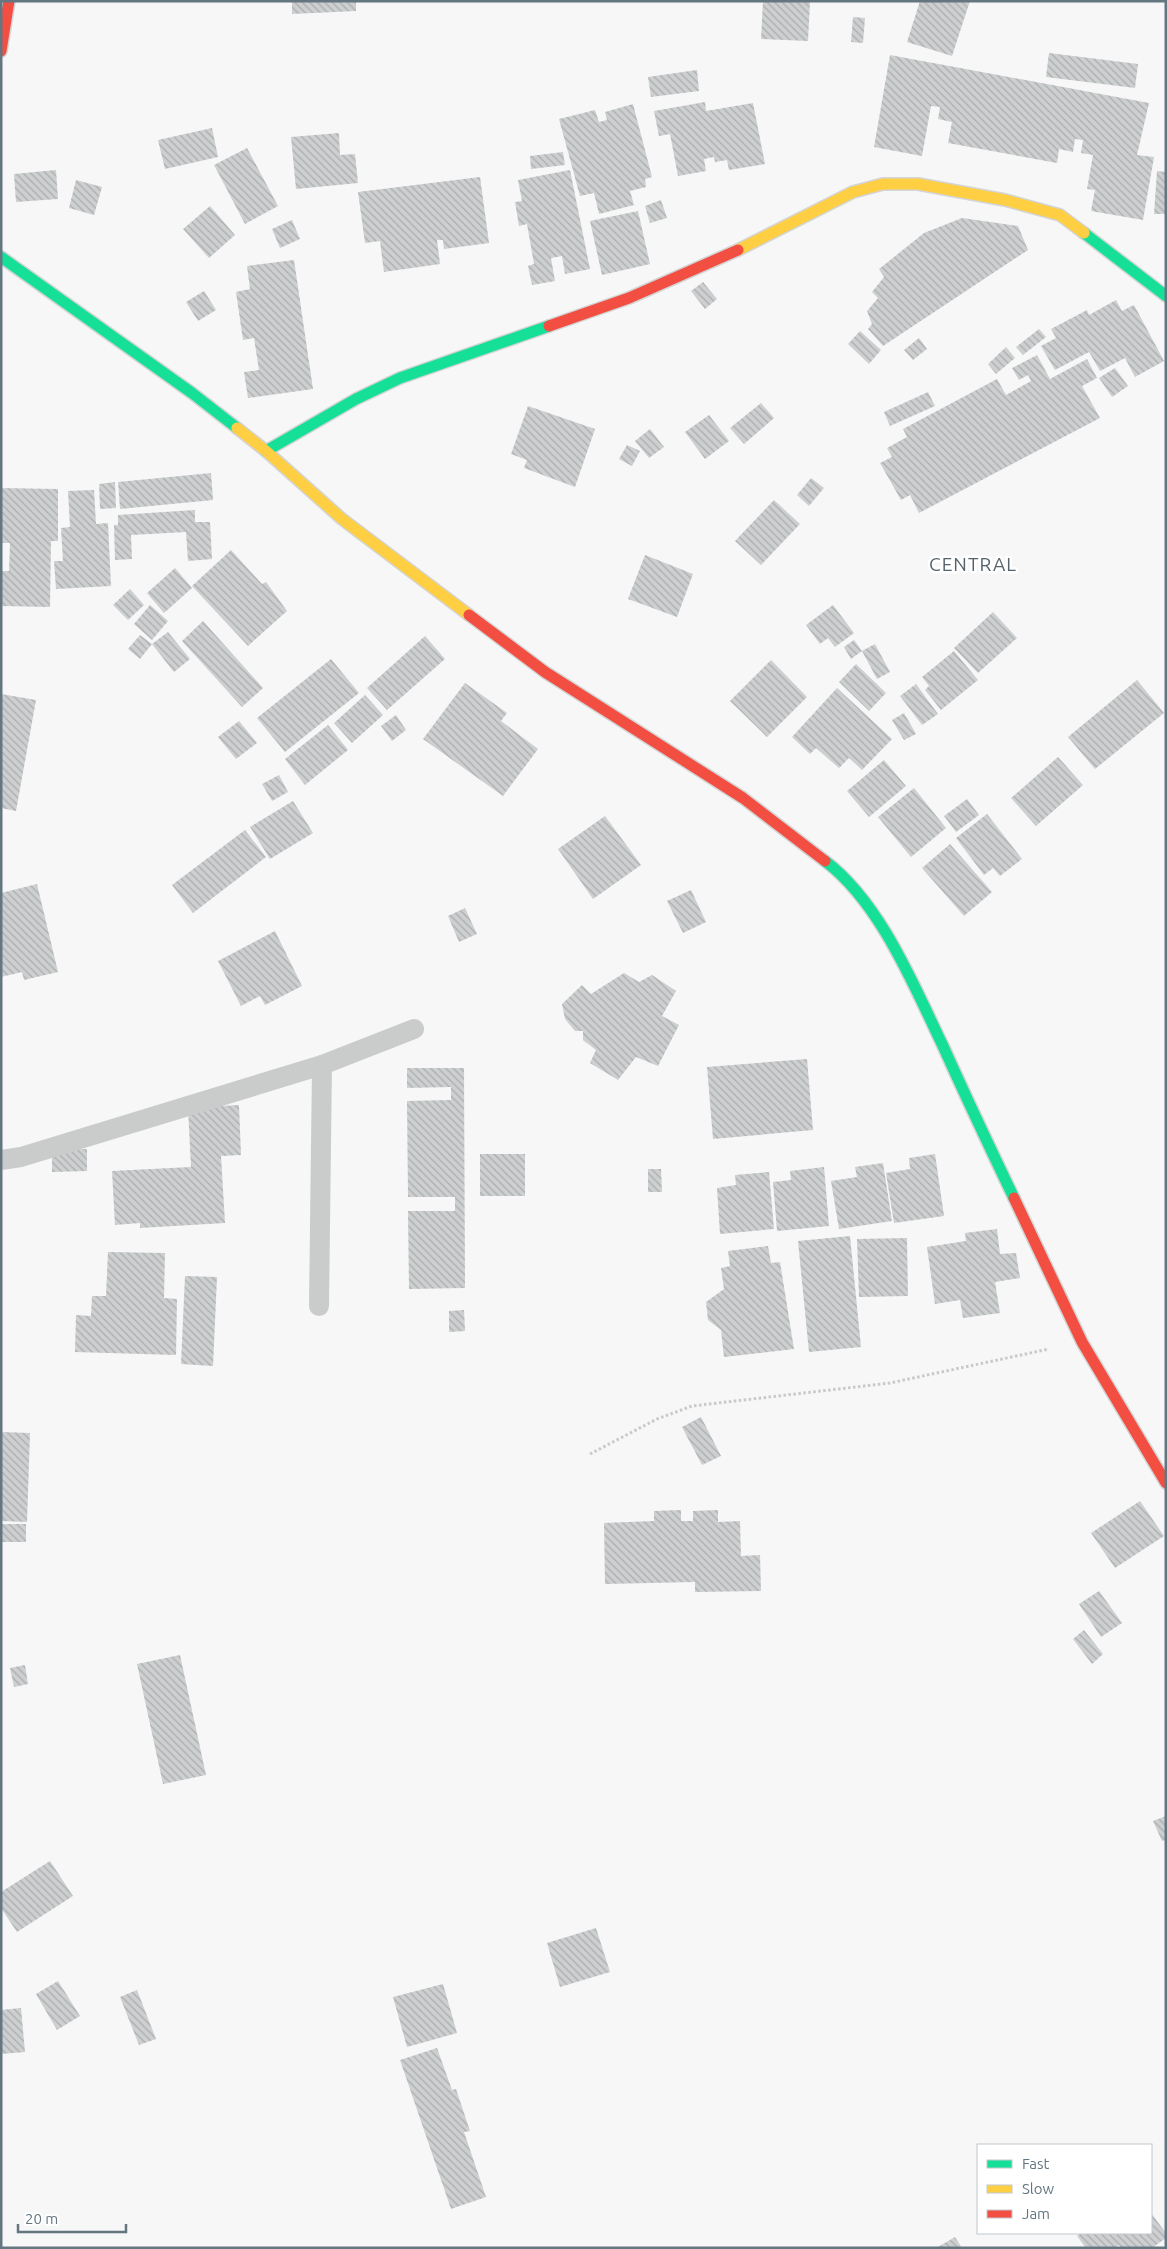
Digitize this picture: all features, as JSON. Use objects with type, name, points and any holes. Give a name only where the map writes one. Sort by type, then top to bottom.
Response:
[{"type":"street","points":[[1,50],[9,1]]},
{"type":"street","points":[[266,451],[356,399],[400,378],[629,298],[780,231],[852,192],[883,184],[918,184],[1005,200],[1060,215],[1166,296]]},
{"type":"street","points":[[1,257],[129,347],[266,451],[342,519],[545,672],[742,798],[835,868],[867,904],[908,973],[1082,1342],[1166,1483]]},
{"type":"lane","points":[[1,1160],[21,1156],[322,1065],[414,1029]]},
{"type":"lane","points":[[319,1306],[322,1065]]},
{"type":"path","points":[[590,1454],[657,1419],[692,1406],[890,1384],[1082,1342]]},
{"type":"building","points":[[292,1],[356,1],[356,11],[292,14]]},
{"type":"building","points":[[763,1],[810,2],[808,41],[761,39]]},
{"type":"building","points":[[920,1],[970,1],[952,56],[907,42]]},
{"type":"building","points":[[853,17],[865,18],[863,43],[851,42]]},
{"type":"building","points":[[1049,53],[1138,64],[1135,88],[1046,77]]},
{"type":"building","points":[[890,55],[1149,103],[1137,155],[1154,157],[1143,220],[1091,211],[1095,190],[1087,189],[1093,155],[1081,153],[1083,140],[1075,139],[1073,152],[1059,149],[1057,163],[948,143],[952,122],[938,119],[940,107],[931,106],[922,156],[874,147]]},
{"type":"building","points":[[697,70],[699,91],[651,97],[648,77]]},
{"type":"building","points":[[705,102],[706,111],[753,103],[765,164],[729,170],[727,160],[715,162],[714,157],[704,159],[706,171],[678,176],[670,134],[659,136],[654,111]]},
{"type":"building","points":[[633,104],[652,177],[645,179],[646,187],[630,191],[634,205],[599,214],[594,193],[580,196],[559,119],[595,110],[599,122],[607,120],[605,112]]},
{"type":"building","points":[[212,128],[218,157],[165,169],[158,140]]},
{"type":"building","points":[[339,133],[340,155],[355,154],[358,183],[296,189],[291,137]]},
{"type":"building","points":[[247,148],[278,206],[245,224],[214,165]]},
{"type":"building","points":[[563,152],[565,165],[531,169],[530,156]]},
{"type":"building","points":[[56,170],[58,199],[16,202],[14,174]]},
{"type":"building","points":[[570,170],[590,269],[565,274],[562,256],[551,258],[555,281],[532,285],[528,266],[534,264],[527,224],[519,226],[515,202],[522,201],[518,180]]},
{"type":"building","points":[[1157,171],[1166,172],[1166,214],[1154,214]]},
{"type":"building","points":[[480,177],[489,243],[444,249],[443,240],[437,240],[440,264],[384,272],[380,241],[365,243],[358,192]]},
{"type":"building","points":[[76,180],[102,187],[94,215],[69,208]]},
{"type":"building","points":[[661,200],[667,218],[650,223],[645,206]]},
{"type":"building","points":[[210,206],[235,235],[209,258],[183,229]]},
{"type":"building","points":[[638,211],[650,264],[602,275],[590,221]]},
{"type":"building","points":[[962,218],[1018,226],[1028,250],[883,346],[868,329],[872,324],[867,311],[878,298],[872,292],[884,277],[879,269],[924,233]]},
{"type":"building","points":[[292,220],[300,239],[280,248],[272,229]]},
{"type":"building","points":[[294,260],[313,389],[248,398],[244,372],[259,370],[254,338],[243,340],[236,292],[250,289],[247,266]]},
{"type":"building","points":[[703,282],[717,299],[705,309],[691,291]]},
{"type":"building","points":[[204,291],[216,310],[198,321],[186,302]]},
{"type":"building","points":[[1116,300],[1122,311],[1134,305],[1164,361],[1135,377],[1125,358],[1100,371],[1089,352],[1055,370],[1041,346],[1056,338],[1051,329],[1087,310],[1089,315]]},
{"type":"building","points":[[1039,329],[1046,337],[1023,355],[1016,347]]},
{"type":"building","points":[[860,331],[881,350],[869,364],[848,344]]},
{"type":"building","points":[[919,338],[927,349],[913,360],[904,350]]},
{"type":"building","points":[[1006,347],[1015,358],[996,374],[988,364]]},
{"type":"building","points":[[1037,355],[1050,379],[1087,359],[1097,378],[1082,386],[1100,418],[919,513],[910,495],[901,500],[880,463],[892,457],[887,448],[907,437],[903,429],[997,379],[1006,395],[1031,381],[1028,375],[1019,380],[1012,368]]},
{"type":"building","points":[[1115,368],[1128,386],[1112,397],[1099,378]]},
{"type":"building","points":[[928,392],[935,406],[890,426],[884,412]]},
{"type":"building","points":[[761,403],[774,418],[744,444],[730,428]]},
{"type":"building","points":[[528,406],[595,429],[575,487],[524,468],[527,460],[511,454]]},
{"type":"building","points":[[709,415],[729,441],[705,459],[685,432]]},
{"type":"building","points":[[650,429],[664,447],[649,458],[635,441]]},
{"type":"building","points":[[627,445],[640,451],[632,466],[619,459]]},
{"type":"building","points":[[211,473],[213,500],[120,509],[118,482]]},
{"type":"building","points":[[811,478],[824,488],[809,506],[797,495]]},
{"type":"building","points":[[115,482],[116,508],[100,509],[99,484]]},
{"type":"building","points":[[1,488],[58,489],[58,541],[51,541],[50,607],[1,606],[1,571],[9,571],[10,543],[1,543]]},
{"type":"building","points":[[94,490],[96,524],[108,523],[111,586],[56,589],[54,561],[63,561],[61,528],[70,527],[68,491]]},
{"type":"building","points":[[774,500],[800,524],[761,565],[735,541]]},
{"type":"building","points":[[195,510],[195,522],[210,522],[212,559],[188,561],[186,532],[131,535],[132,559],[115,560],[114,525],[118,525],[118,515]]},
{"type":"building","points":[[231,550],[262,584],[266,582],[287,611],[248,646],[192,586]]},
{"type":"building","points":[[645,555],[693,574],[677,617],[628,599]]},
{"type":"building","points":[[175,568],[192,588],[164,613],[147,593]]},
{"type":"building","points":[[130,589],[144,605],[128,620],[113,605]]},
{"type":"building","points":[[150,605],[168,621],[152,640],[134,624]]},
{"type":"building","points":[[833,605],[854,633],[835,647],[828,638],[820,644],[806,625]]},
{"type":"building","points":[[993,612],[1017,638],[978,673],[954,648]]},
{"type":"building","points":[[203,621],[263,688],[242,707],[182,641]]},
{"type":"building","points":[[168,632],[190,659],[174,672],[152,644]]},
{"type":"building","points":[[140,635],[152,644],[140,659],[128,649]]},
{"type":"building","points":[[425,636],[445,659],[387,710],[367,688]]},
{"type":"building","points":[[854,640],[862,651],[851,659],[844,647]]},
{"type":"building","points":[[875,644],[890,672],[877,679],[862,651]]},
{"type":"building","points":[[954,651],[978,680],[941,710],[925,690],[929,686],[922,677]]},
{"type":"building","points":[[331,659],[359,693],[285,752],[257,718]]},
{"type":"building","points":[[771,660],[807,697],[767,737],[730,701]]},
{"type":"building","points":[[856,664],[886,693],[869,711],[839,682]]},
{"type":"building","points":[[1137,680],[1164,713],[1095,769],[1068,737]]},
{"type":"building","points":[[465,683],[507,713],[501,721],[538,749],[503,796],[423,739]]},
{"type":"building","points":[[916,684],[938,714],[922,725],[900,696]]},
{"type":"building","points":[[837,688],[892,739],[862,770],[849,758],[839,768],[816,748],[810,754],[792,737]]},
{"type":"building","points":[[1,694],[36,700],[16,811],[1,808]]},
{"type":"building","points":[[365,695],[383,715],[352,743],[334,723]]},
{"type":"building","points":[[904,713],[916,734],[904,740],[892,720]]},
{"type":"building","points":[[396,715],[406,730],[392,741],[381,726]]},
{"type":"building","points":[[239,721],[257,743],[236,759],[218,737]]},
{"type":"building","points":[[328,725],[348,750],[305,785],[285,759]]},
{"type":"building","points":[[1058,757],[1083,785],[1036,826],[1011,798]]},
{"type":"building","points":[[884,760],[906,786],[869,817],[847,791]]},
{"type":"building","points":[[279,775],[288,792],[272,801],[262,784]]},
{"type":"building","points":[[914,788],[946,828],[911,857],[878,817]]},
{"type":"building","points":[[967,799],[979,815],[956,832],[944,816]]},
{"type":"building","points":[[293,801],[313,833],[270,859],[250,827]]},
{"type":"building","points":[[987,814],[1022,859],[1000,876],[993,868],[984,875],[956,838]]},
{"type":"building","points":[[605,816],[641,865],[593,899],[558,849]]},
{"type":"building","points":[[245,830],[266,857],[193,913],[172,885]]},
{"type":"building","points":[[950,844],[992,892],[964,916],[922,868]]},
{"type":"building","points":[[37,884],[58,972],[24,980],[22,972],[1,977],[1,893]]},
{"type":"building","points":[[691,890],[706,922],[683,933],[667,901]]},
{"type":"building","points":[[465,908],[477,934],[459,942],[448,916]]},
{"type":"building","points":[[275,931],[302,986],[265,1005],[260,996],[241,1006],[218,961]]},
{"type":"building","points":[[624,973],[639,982],[652,975],[676,991],[662,1016],[679,1025],[658,1066],[636,1057],[618,1080],[590,1063],[596,1050],[583,1040],[583,1031],[575,1031],[565,1019],[562,1004],[582,985],[591,994]]},
{"type":"building","points":[[807,1059],[813,1130],[713,1139],[707,1067]]},
{"type":"building","points":[[407,1068],[464,1068],[465,1288],[409,1289],[408,1211],[455,1211],[455,1197],[408,1197],[407,1101],[451,1100],[451,1087],[407,1088]]},
{"type":"building","points":[[239,1105],[241,1155],[221,1156],[225,1223],[140,1228],[140,1223],[115,1225],[112,1171],[191,1167],[188,1108]]},
{"type":"building","points":[[87,1149],[87,1171],[52,1172],[52,1150]]},
{"type":"building","points":[[480,1154],[525,1154],[525,1196],[480,1196]]},
{"type":"building","points":[[935,1154],[944,1216],[894,1223],[886,1173],[910,1169],[909,1158]]},
{"type":"building","points":[[883,1163],[892,1221],[839,1229],[831,1181],[857,1177],[855,1167]]},
{"type":"building","points":[[824,1167],[829,1226],[777,1231],[773,1182],[791,1180],[790,1171]]},
{"type":"building","points":[[648,1169],[661,1169],[662,1192],[648,1192]]},
{"type":"building","points":[[769,1172],[774,1229],[720,1234],[717,1188],[736,1185],[735,1175]]},
{"type":"building","points":[[997,1229],[1000,1254],[1016,1253],[1020,1278],[995,1282],[1000,1313],[963,1318],[960,1300],[935,1304],[927,1247],[966,1241],[965,1233]]},
{"type":"building","points":[[850,1236],[861,1347],[809,1352],[798,1241]]},
{"type":"building","points":[[907,1238],[908,1296],[859,1297],[857,1239]]},
{"type":"building","points":[[768,1246],[771,1263],[780,1262],[794,1349],[724,1357],[721,1330],[708,1320],[706,1302],[724,1289],[721,1268],[730,1266],[728,1251]]},
{"type":"building","points":[[108,1252],[165,1253],[164,1298],[177,1299],[176,1355],[75,1352],[76,1315],[91,1316],[92,1296],[106,1296]]},
{"type":"building","points":[[185,1276],[217,1277],[213,1366],[181,1364]]},
{"type":"building","points":[[464,1310],[465,1331],[449,1332],[449,1311]]},
{"type":"building","points":[[701,1417],[721,1456],[702,1465],[682,1427]]},
{"type":"building","points":[[1,1432],[30,1433],[27,1522],[1,1521]]},
{"type":"building","points":[[1140,1501],[1164,1536],[1115,1568],[1091,1533]]},
{"type":"building","points":[[681,1510],[681,1521],[693,1521],[693,1511],[718,1510],[718,1522],[740,1521],[741,1556],[760,1555],[761,1591],[695,1592],[695,1582],[605,1584],[604,1523],[654,1521],[654,1511]]},
{"type":"building","points":[[1,1524],[26,1524],[26,1542],[1,1542]]},
{"type":"building","points":[[1099,1591],[1122,1623],[1101,1637],[1079,1604]]},
{"type":"building","points":[[1084,1630],[1103,1654],[1092,1664],[1073,1639]]},
{"type":"building","points":[[180,1655],[206,1775],[163,1784],[137,1664]]},
{"type":"building","points":[[25,1665],[28,1684],[14,1687],[10,1668]]},
{"type":"building","points":[[1166,1816],[1166,1840],[1162,1841],[1153,1821]]},
{"type":"building","points":[[50,1861],[73,1896],[17,1932],[1,1908],[1,1892]]},
{"type":"building","points":[[596,1928],[610,1972],[560,1987],[547,1943]]},
{"type":"building","points":[[58,1981],[80,2016],[57,2030],[36,1994]]},
{"type":"building","points":[[443,1984],[457,2033],[407,2047],[393,1997]]},
{"type":"building","points":[[137,1990],[156,2039],[139,2045],[120,1997]]},
{"type":"building","points":[[21,2008],[25,2052],[1,2054],[1,2010]]},
{"type":"building","points":[[437,2048],[452,2090],[456,2089],[470,2131],[464,2132],[486,2197],[451,2209],[400,2060]]},
{"type":"building","points":[[1152,2214],[1166,2233],[1166,2238],[1152,2248],[1121,2248],[1119,2245],[1115,2248],[1086,2248],[1077,2236],[1080,2234],[1152,2234]]},
{"type":"building","points":[[955,2237],[962,2248],[936,2248]]},
{"type":"traffic: fast","points":[[1084,233],[1166,296]]},
{"type":"traffic: fast","points":[[1,257],[192,393],[237,428]]},
{"type":"traffic: fast","points":[[266,451],[356,399],[400,378],[549,326]]},
{"type":"traffic: fast","points":[[825,861],[845,878],[863,899],[894,946],[1014,1198]]},
{"type":"traffic: slow","points":[[738,250],[853,192],[883,184],[918,184],[1005,200],[1060,215],[1084,233]]},
{"type":"traffic: slow","points":[[237,428],[266,451],[342,519],[469,615]]},
{"type":"traffic: jam","points":[[1,51],[9,1]]},
{"type":"traffic: jam","points":[[549,326],[629,298],[738,250]]},
{"type":"traffic: jam","points":[[469,615],[545,672],[743,798],[825,861]]},
{"type":"traffic: jam","points":[[1014,1198],[1082,1342],[1166,1483]]},
{"type":"district","name":"CENTRAL","points":[[973,564]]}]
